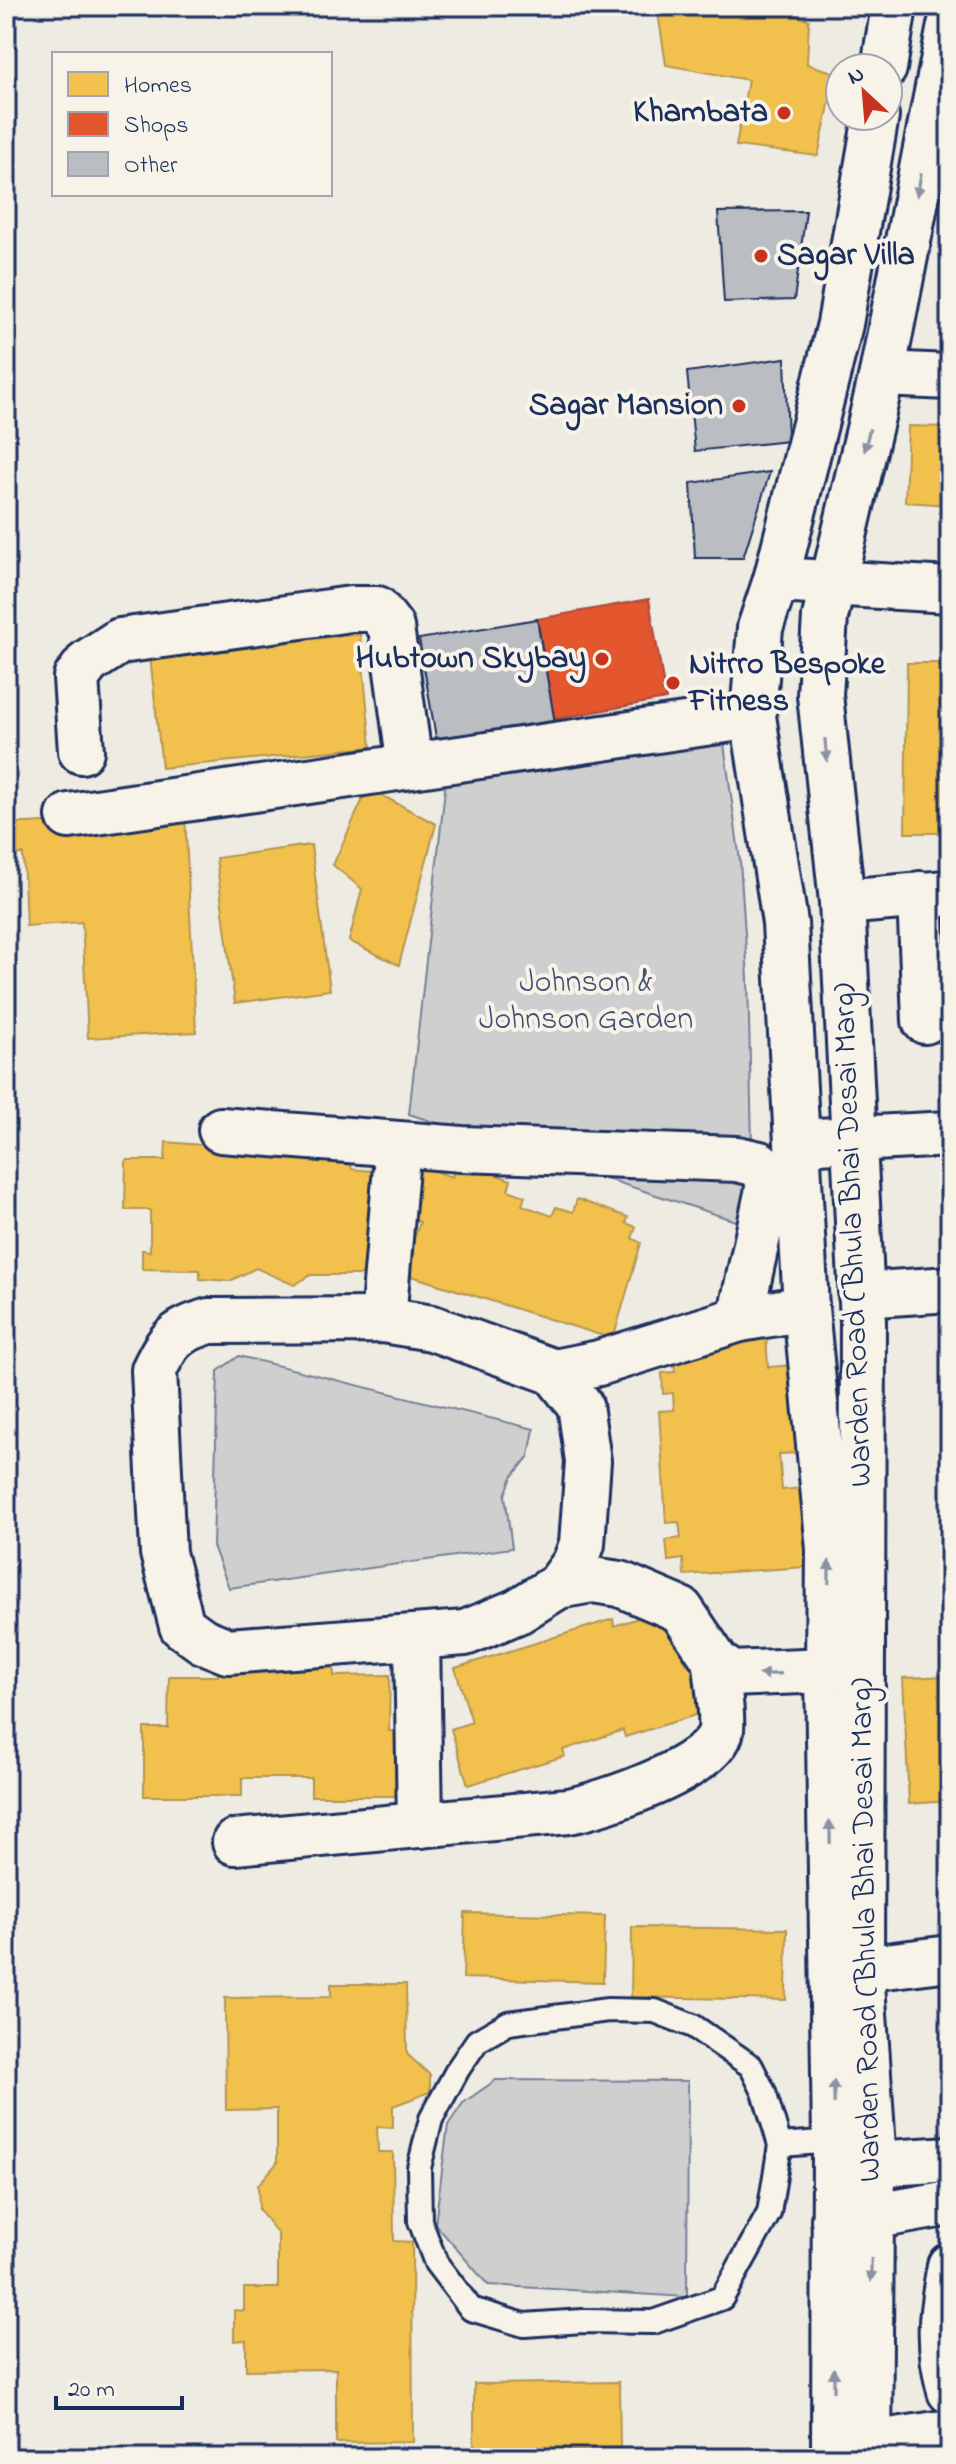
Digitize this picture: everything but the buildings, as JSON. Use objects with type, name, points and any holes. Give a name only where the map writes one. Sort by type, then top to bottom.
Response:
[{"type":"street","points":[[887,52],[894,6]]},
{"type":"street","name":"Warden Road (Bhula Bhai Desai Marg)","points":[[858,2453],[852,2219],[835,2141],[847,1970],[863,1322],[842,902],[820,695],[825,617],[882,374],[950,26]]},
{"type":"street","name":"Warden Road (Bhula Bhai Desai Marg)","points":[[852,2219],[874,2164],[847,1970],[828,1670],[829,1549],[806,1308],[785,923],[753,716],[760,628],[776,580],[840,324],[873,132]]},
{"type":"street","points":[[882,374],[950,377]]},
{"type":"street","points":[[776,580],[950,590]]},
{"type":"street","points":[[81,751],[76,678],[88,662],[120,641],[351,609],[377,609],[391,627],[410,766]]},
{"type":"street","points":[[69,816],[753,716]]},
{"type":"street","points":[[842,902],[935,894],[925,1021]]},
{"type":"street","points":[[221,1130],[462,1149],[737,1159],[759,1164],[769,1180],[740,1319]]},
{"type":"street","points":[[798,1142],[950,1134]]},
{"type":"street","points":[[383,1320],[398,1144]]},
{"type":"street","points":[[861,1295],[950,1289]]},
{"type":"street","points":[[554,1372],[580,1405],[588,1461],[582,1544],[575,1563],[558,1586],[518,1611],[465,1633],[228,1651],[203,1641],[182,1626],[163,1553],[154,1370],[165,1348],[184,1329],[209,1321],[383,1320],[432,1328],[554,1372],[599,1363],[740,1319],[806,1308]]},
{"type":"street","points":[[558,1586],[592,1580],[620,1584],[681,1610],[716,1662],[731,1674],[828,1670]]},
{"type":"street","points":[[417,1637],[420,1825]]},
{"type":"street","points":[[235,1842],[568,1811],[614,1800],[697,1761],[713,1749],[721,1731],[716,1662]]},
{"type":"street","points":[[847,1970],[950,1958]]},
{"type":"street","points":[[874,2164],[950,2159]]},
{"type":"street","points":[[852,2219],[950,2203]]},
{"type":"street","points":[[950,2266],[940,2329],[950,2391]]},
{"type":"street","points":[[858,2453],[950,2432]]},
{"type":"lane","points":[[608,2010],[655,2011],[693,2026],[751,2066],[764,2092],[780,2145],[769,2213],[722,2298],[653,2322],[583,2321],[524,2325],[471,2309],[436,2263],[420,2221],[419,2168],[431,2119],[477,2041],[508,2023],[608,2010]]},
{"type":"lane","points":[[780,2145],[835,2141]]},
{"type":"green space","name":"Johnson & Johnson Garden","points":[[721,722],[740,861],[748,978],[754,1227],[409,1114],[447,771]]},
{"type":"green space","points":[[239,1356],[534,1429],[529,1456],[512,1477],[505,1495],[512,1548],[229,1588],[213,1546],[218,1371]]},
{"type":"green space","points":[[496,2080],[688,2081],[687,2297],[488,2285],[435,2224],[448,2125],[463,2103]]},
{"type":"place","name":"Khambata","points":[[784,113]]},
{"type":"place","name":"Sagar Villa","points":[[761,256]]},
{"type":"place","name":"Sagar Mansion","points":[[739,406]]},
{"type":"place","name":"Hubtown Skybay","points":[[602,659]]},
{"type":"place","name":"Nitrro Bespoke Fitness","points":[[673,683]]}]
